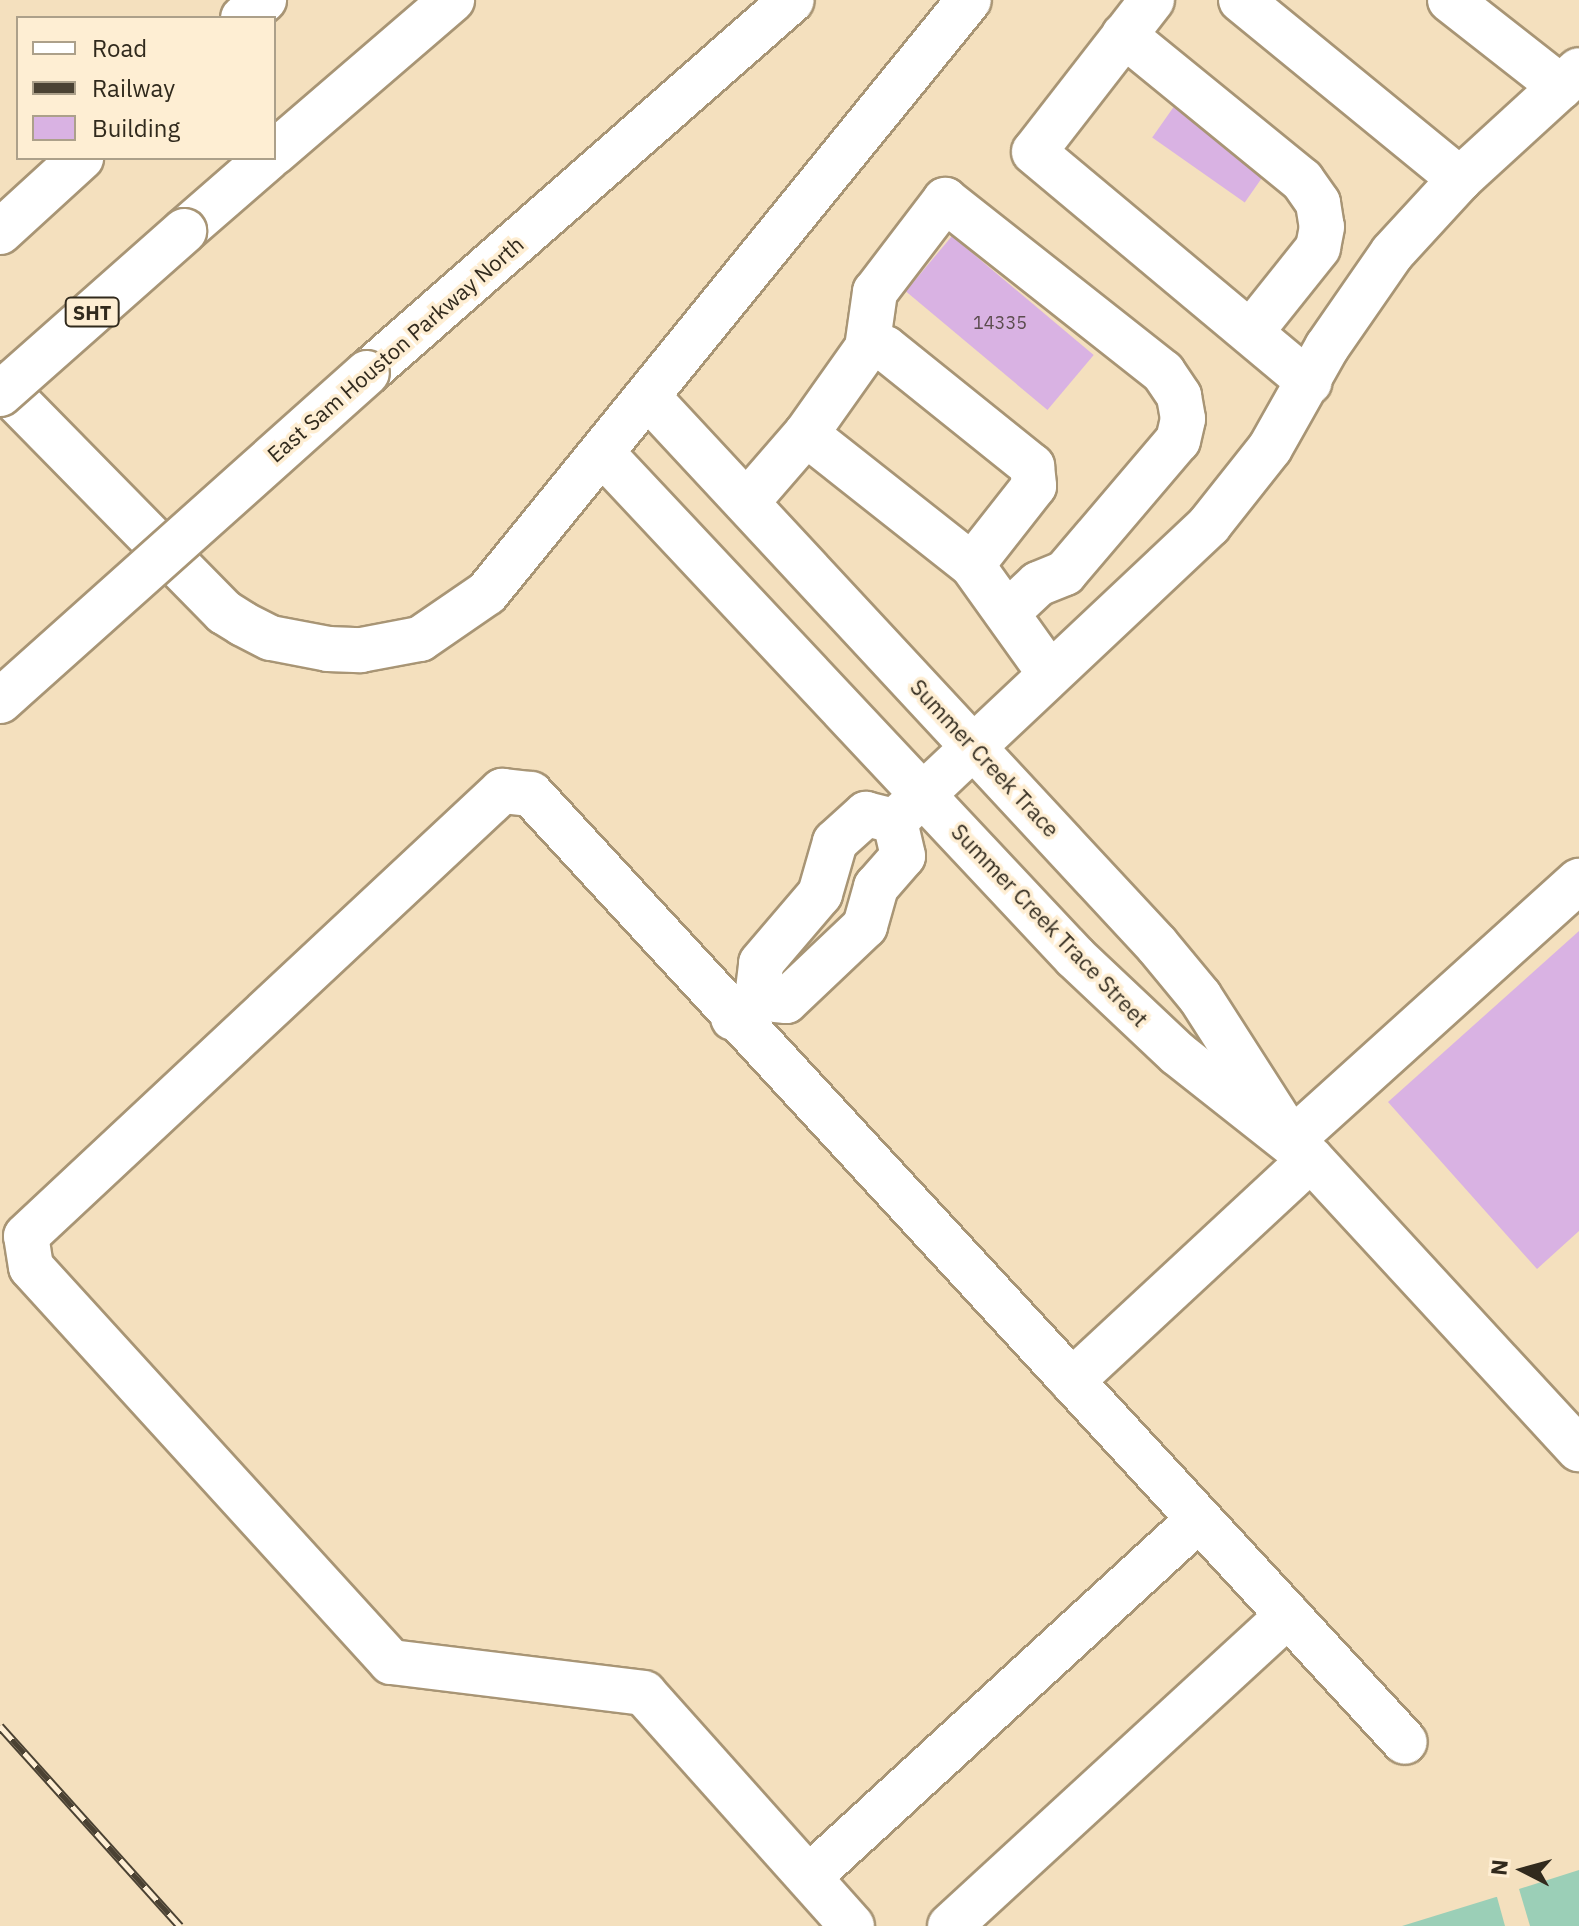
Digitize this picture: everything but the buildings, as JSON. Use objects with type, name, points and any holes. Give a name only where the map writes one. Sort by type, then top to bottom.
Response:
[{"type":"main road","points":[[245,16],[264,0]]},
{"type":"main road","points":[[276,151],[452,0]]},
{"type":"main road","name":"East Sam Houston Parkway North","points":[[0,701],[792,0]]},
{"type":"main road","points":[[0,384],[224,612],[271,638],[328,649],[361,650],[420,639],[454,620],[487,593],[969,0]]},
{"type":"main road","points":[[1152,0],[1034,152],[1309,382]]},
{"type":"main road","points":[[1241,0],[1460,179]]},
{"type":"main road","points":[[745,1008],[761,963],[820,894],[835,842],[866,814],[908,806],[1209,525],[1270,448],[1364,289],[1460,179],[1570,79],[1479,8]]},
{"type":"main road","points":[[1124,35],[1302,180],[1318,203],[1322,227],[1318,248],[1251,332]]},
{"type":"main road","points":[[0,232],[79,160]]},
{"type":"main road","name":"SHT","points":[[0,394],[266,160]]},
{"type":"main road","points":[[747,502],[806,434],[867,348],[875,292],[945,200],[1163,372],[1179,396],[1183,419],[1178,440],[1065,573],[1038,584],[1007,613]]},
{"type":"main road","points":[[867,348],[885,348],[1032,466],[1034,486],[972,565]]},
{"type":"main road","name":"Summer Creek Trace","points":[[648,397],[974,745],[1200,997],[1301,1150]]},
{"type":"main road","points":[[806,434],[972,565],[1050,674]]},
{"type":"main road","name":"Summer Creek Trace Street","points":[[603,454],[908,806],[1125,1006],[1301,1150],[1579,1449]]},
{"type":"main road","points":[[852,1926],[644,1693],[391,1662],[31,1267],[26,1236],[502,791],[531,794],[745,1008],[1072,1381],[1405,1742]]},
{"type":"main road","points":[[745,1008],[786,1001],[865,926],[876,887],[903,856],[908,806]]},
{"type":"main road","points":[[1072,1381],[1301,1150],[1579,881]]},
{"type":"main road","points":[[809,1877],[1199,1519]]},
{"type":"main road","points":[[950,1926],[1288,1615]]},
{"type":"green space","points":[[1579,1870],[1579,1926],[1530,1926],[1519,1889]]},
{"type":"green space","points":[[1496,1897],[1505,1926],[1402,1926]]},
{"type":"railway","points":[[0,1726],[180,1926]]}]
